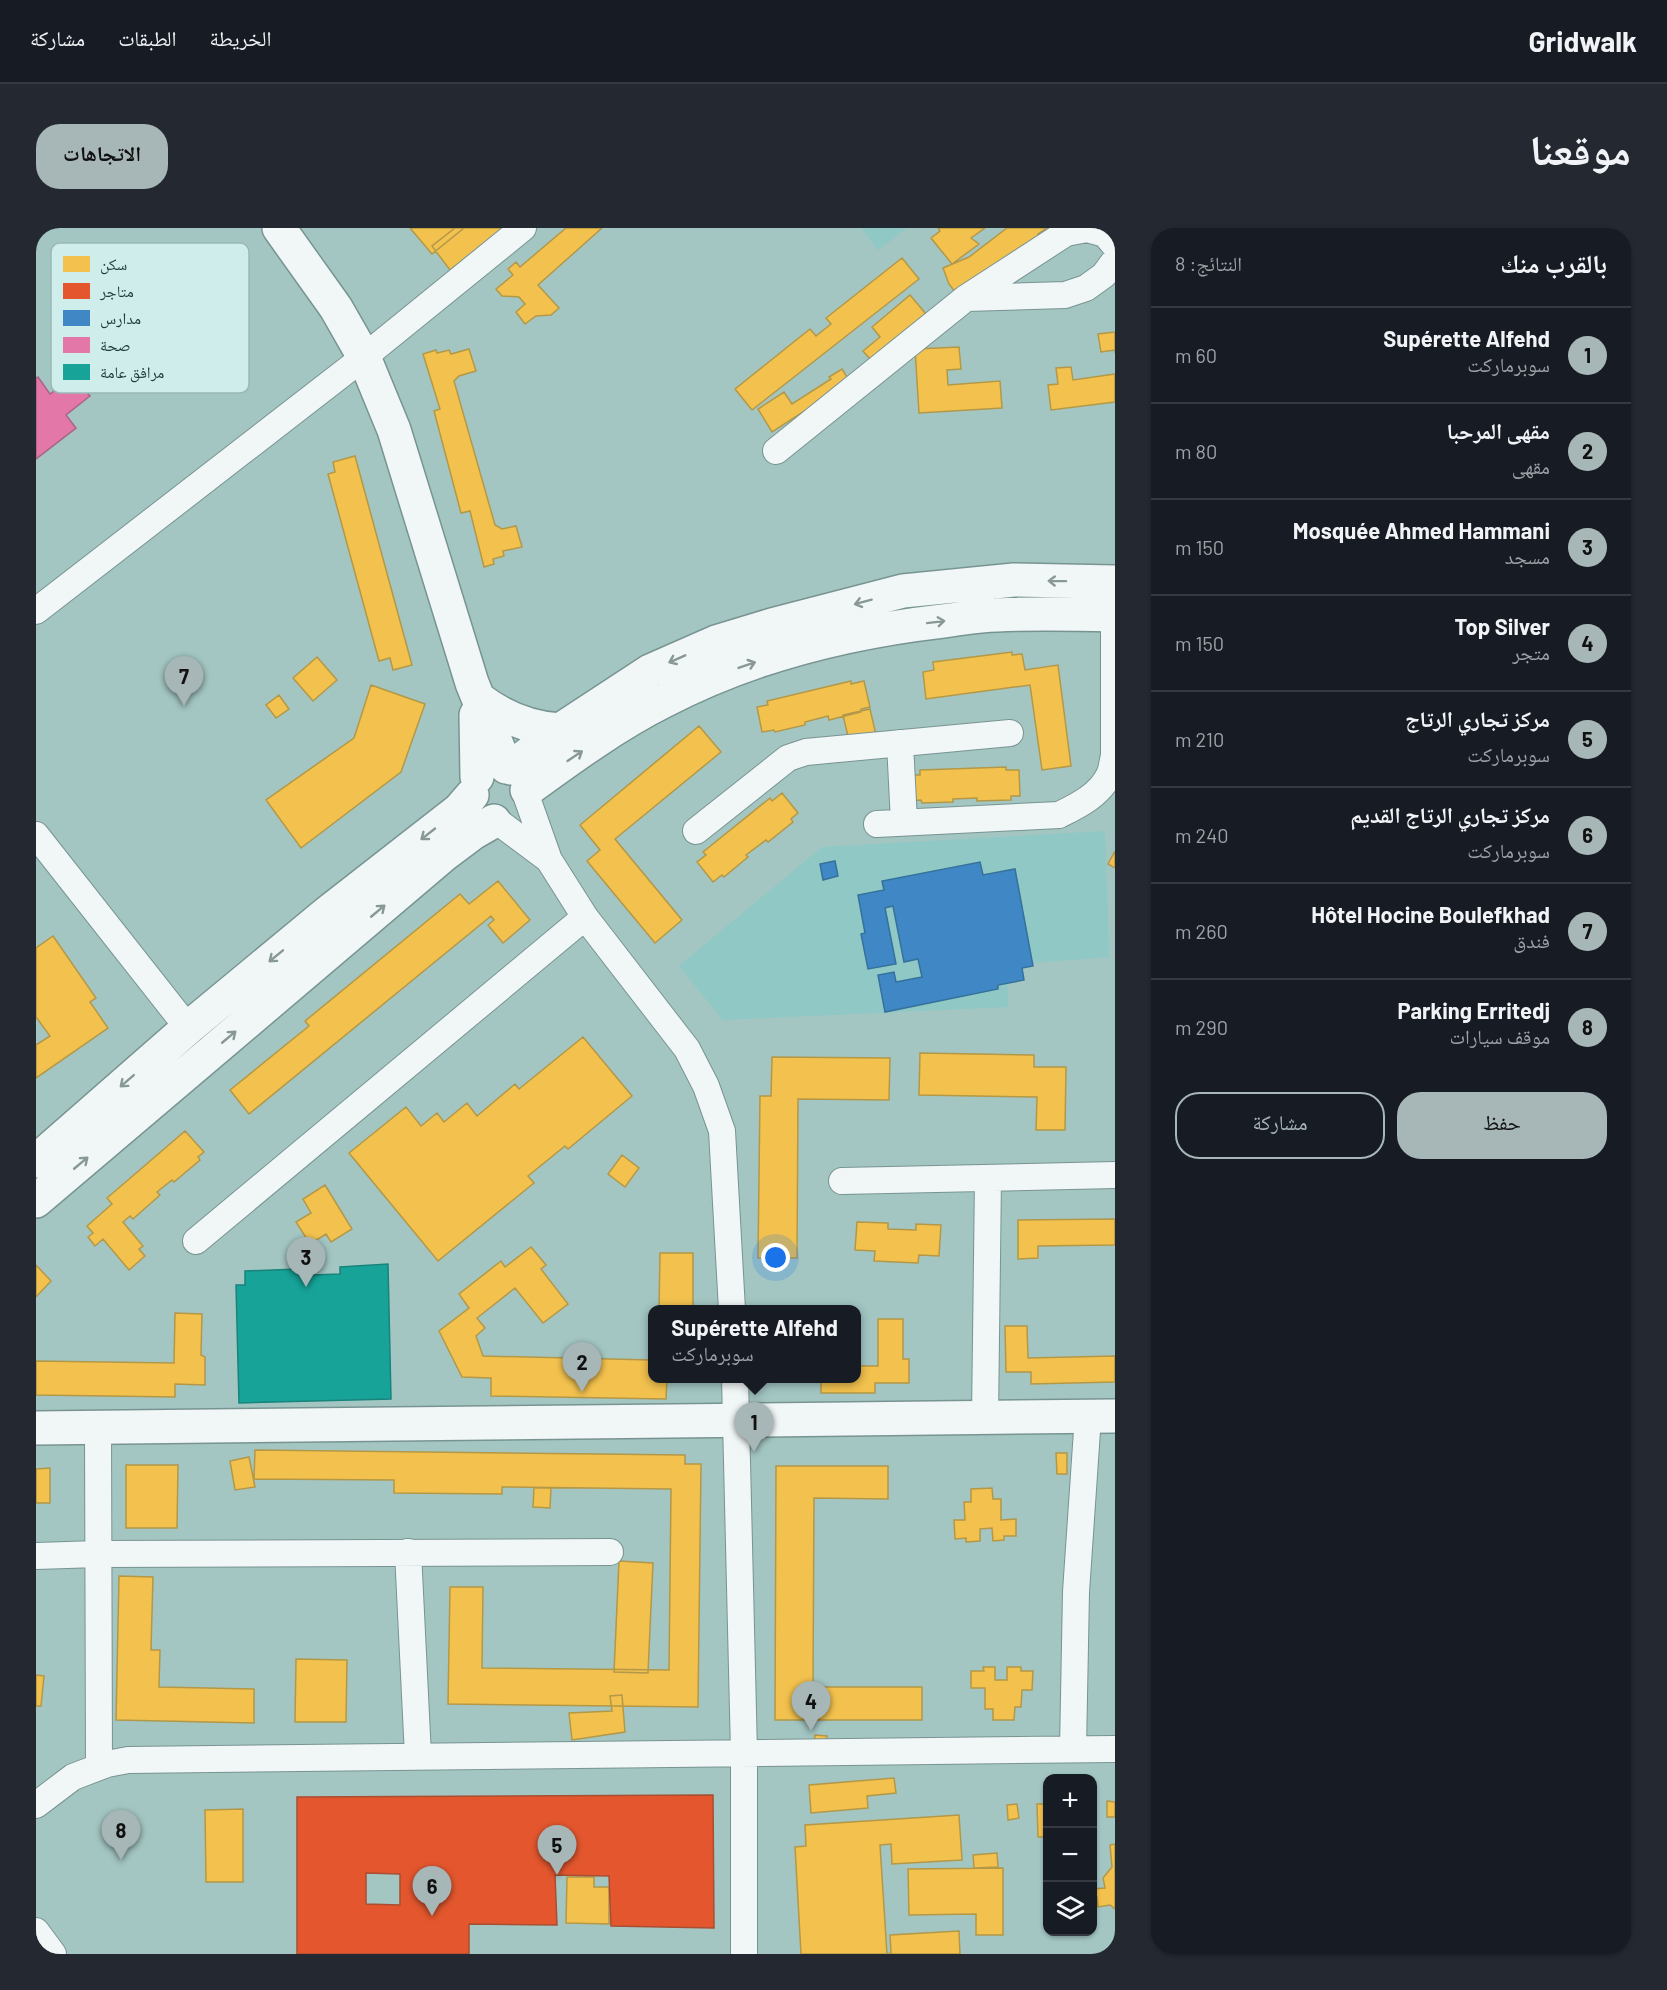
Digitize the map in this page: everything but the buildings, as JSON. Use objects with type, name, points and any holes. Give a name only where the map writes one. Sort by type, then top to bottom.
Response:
[{"type":"main road","points":[[279,228],[336,308],[364,357],[394,430],[503,783]]},
{"type":"main road","points":[[496,821],[479,813],[474,804],[503,783],[560,730],[650,671],[716,642],[903,591],[1014,580],[1115,582]]},
{"type":"main road","points":[[36,1161],[188,1028],[327,913],[459,810],[503,783],[588,747],[662,701],[727,672],[771,657],[900,626],[994,615],[1115,615]]},
{"type":"main road","points":[[476,691],[497,712],[517,722],[560,730]]},
{"type":"main road","points":[[36,1201],[445,854],[473,833],[496,821]]},
{"type":"main road","points":[[36,1428],[1101,1416]]},
{"type":"street","points":[[36,611],[364,357],[523,228]]},
{"type":"street","points":[[776,451],[966,298],[1066,233],[1087,229],[1105,234],[1115,246]]},
{"type":"street","points":[[966,298],[1065,295],[1086,288],[1104,275],[1115,260]]},
{"type":"street","points":[[877,824],[1059,815],[1078,806],[1094,794],[1109,776],[1114,756],[1115,615]]},
{"type":"street","points":[[696,831],[788,758],[806,752],[1010,733]]},
{"type":"street","points":[[900,743],[904,822]]},
{"type":"street","points":[[503,783],[585,917],[687,1049],[706,1086],[722,1131],[732,1305]]},
{"type":"street","points":[[496,821],[549,860]]},
{"type":"street","points":[[36,835],[188,1028]]},
{"type":"street","points":[[196,1241],[585,917]]},
{"type":"street","points":[[842,1181],[1115,1174]]},
{"type":"street","points":[[985,1418],[988,1178]]},
{"type":"street","points":[[735,1383],[744,1753],[744,1954]]},
{"type":"street","points":[[1073,1749],[1076,1592],[1101,1416]]},
{"type":"street","points":[[98,1428],[99,1767]]},
{"type":"street","points":[[36,1556],[610,1551]]},
{"type":"street","points":[[408,1552],[418,1756]]},
{"type":"street","points":[[36,1805],[73,1777],[99,1767],[128,1760],[1115,1749]]},
{"type":"street","points":[[36,1931],[53,1954]]},
{"type":"shaded area","points":[[861,228],[907,228],[878,250]]},
{"type":"shaded area","points":[[1105,831],[1109,957],[1007,965],[1008,1007],[723,1020],[679,966],[822,847]]},
{"type":"place","name":"Hôtel Hocine Boulefkhad","points":[[184,706]]},
{"type":"place","name":"Mosquée Ahmed Hammani","points":[[306,1287]]},
{"type":"place","name":"مقهى المرحبا","points":[[582,1392]]},
{"type":"place","name":"Supérette Alfehd","points":[[754,1452]]},
{"type":"place","name":"Top Silver","points":[[811,1731]]},
{"type":"place","name":"Parking Erritedj","points":[[121,1860]]},
{"type":"place","name":"مركز تجاري الرتاج","points":[[557,1875]]},
{"type":"place","name":"مركز تجاري الرتاج القديم","points":[[432,1916]]}]
